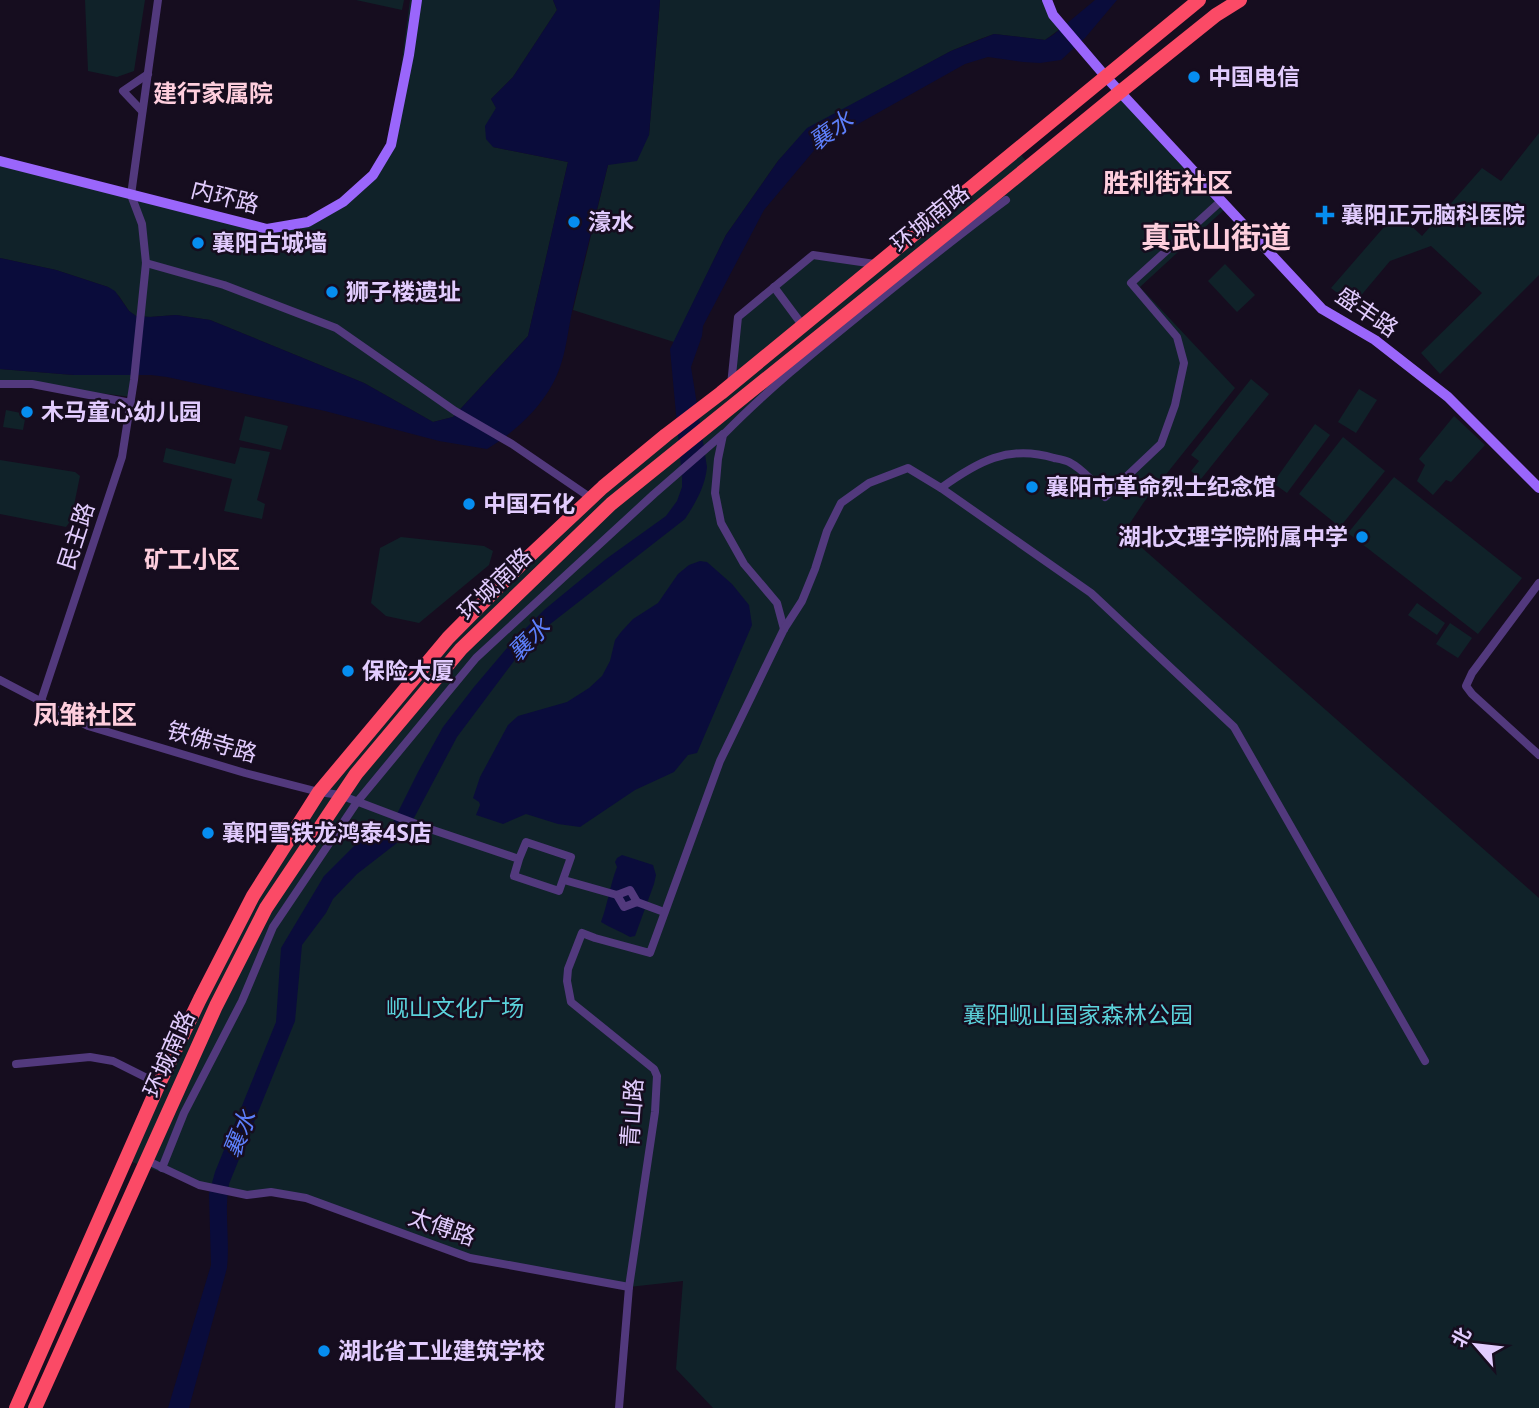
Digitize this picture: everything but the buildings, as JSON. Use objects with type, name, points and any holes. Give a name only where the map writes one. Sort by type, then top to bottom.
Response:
[{"type":"highway","name":"环城南路","points":[[16,1408],[159,1084],[200,999],[253,896],[318,792],[448,638],[591,498],[1199,0]]},
{"type":"highway","name":"环城南路","points":[[35,1408],[216,1006],[266,908],[356,774],[461,649],[611,503],[1237,0]]},
{"type":"street","points":[[158,0],[131,195],[142,224],[146,263],[224,285],[336,328],[455,411],[512,444],[591,498]]},
{"type":"street","name":"内环路","points":[[0,161],[267,229],[308,222],[343,202],[373,175],[391,145],[417,0]]},
{"type":"street","name":"盛丰路","points":[[1047,0],[1053,15],[1106,77],[1322,309],[1375,340],[1448,397],[1539,488]]},
{"type":"street","points":[[142,111],[123,92],[148,74]]},
{"type":"street","points":[[162,1168],[184,1113],[242,1001],[273,927],[357,802],[476,658],[784,376],[1006,200]]},
{"type":"street","points":[[941,488],[965,471],[999,455],[1026,452],[1069,462],[1088,476],[1105,496],[1161,444],[1175,405],[1184,363],[1177,337],[1131,283],[1221,201]]},
{"type":"street","points":[[726,389],[738,317],[813,255],[878,265]]},
{"type":"street","name":"民主路","points":[[41,701],[122,457],[134,380],[146,263]]},
{"type":"street","points":[[774,287],[803,326]]},
{"type":"street","points":[[0,384],[32,384],[131,403]]},
{"type":"street","points":[[723,434],[715,493],[722,523],[744,564],[777,603],[784,629]]},
{"type":"street","points":[[564,880],[613,894],[630,890],[637,902],[664,912],[720,761],[784,629],[802,601],[827,531],[841,503],[870,483],[908,468],[1091,593],[1234,727],[1425,1060]]},
{"type":"street","points":[[1539,583],[1472,673],[1466,686],[1539,755]]},
{"type":"street","name":"铁佛寺路","points":[[0,680],[88,726],[245,773],[340,796],[519,859]]},
{"type":"street","points":[[526,842],[571,857],[559,891],[514,876],[519,859],[526,842]]},
{"type":"street","points":[[613,894],[624,907],[637,902]]},
{"type":"street","name":"青山路","points":[[619,1408],[629,1287],[655,1112],[657,1076],[654,1069],[571,1002],[568,969],[582,933],[650,953],[664,912]]},
{"type":"street","points":[[16,1064],[90,1057],[113,1061],[159,1084]]},
{"type":"street","name":"太傅路","points":[[146,1160],[199,1185],[247,1195],[271,1192],[306,1198],[470,1258],[629,1287]]},
{"type":"green space","points":[[85,0],[145,0],[134,71],[117,77],[88,71]]},
{"type":"green space","points":[[356,0],[404,0],[402,10]]},
{"type":"green space","points":[[410,0],[553,0],[557,10],[513,77],[491,99],[496,107],[493,147],[568,162],[528,336],[453,417],[433,422],[364,383],[210,320],[176,315],[136,316],[108,287],[56,270],[0,258],[0,161],[267,229],[308,222],[373,175],[391,145]]},
{"type":"green space","points":[[660,0],[1047,0],[1064,26],[1045,40],[994,34],[980,39],[951,51],[807,129],[778,161],[726,235],[674,342],[573,310],[608,165],[649,135]]},
{"type":"green space","points":[[1120,92],[1227,207],[1140,287],[1235,388],[1144,502],[1124,532],[1539,898],[1539,1408],[713,1408],[676,1369],[683,1281],[629,1287],[470,1258],[306,1198],[271,1192],[256,1196],[199,1185],[126,1160],[200,999],[319,792],[522,563],[731,385],[738,317],[813,255],[878,265],[1017,150],[1027,162]]},
{"type":"green space","points":[[1539,133],[1539,275],[1440,374],[1421,353],[1482,293],[1431,246],[1390,261],[1353,305],[1331,288],[1397,212],[1422,236],[1482,168],[1501,181]]},
{"type":"green space","points":[[1225,264],[1255,295],[1237,312],[1208,281]]},
{"type":"green space","points":[[0,369],[74,375],[133,375],[132,397],[32,385],[0,385]]},
{"type":"green space","points":[[1251,379],[1269,394],[1201,479],[1191,471],[1199,461],[1191,455]]},
{"type":"green space","points":[[1359,389],[1377,400],[1356,433],[1338,422]]},
{"type":"green space","points":[[6,410],[26,414],[23,430],[3,427]]},
{"type":"green space","points":[[245,416],[288,426],[281,450],[239,440]]},
{"type":"green space","points":[[1454,416],[1485,445],[1451,482],[1446,480],[1433,495],[1417,481],[1425,465],[1419,459]]},
{"type":"green space","points":[[1315,424],[1330,435],[1287,493],[1273,483]]},
{"type":"green space","points":[[1343,437],[1385,471],[1340,527],[1299,494]]},
{"type":"green space","points":[[240,447],[270,452],[257,500],[265,504],[262,519],[224,511],[232,479],[163,462],[166,448],[235,464]]},
{"type":"green space","points":[[0,460],[75,472],[80,476],[71,520],[66,527],[0,514]]},
{"type":"green space","points":[[1394,477],[1522,578],[1478,634],[1348,533]]},
{"type":"green space","points":[[401,537],[484,546],[493,551],[489,565],[419,623],[386,616],[371,603],[380,548]]},
{"type":"green space","points":[[1417,603],[1445,623],[1437,635],[1408,615]]},
{"type":"green space","points":[[1450,623],[1472,638],[1458,658],[1436,644]]},
{"type":"water","name":"濠水","points":[[553,0],[660,0],[649,135],[637,161],[608,165],[557,376],[532,413],[497,443],[487,449],[439,441],[325,411],[167,377],[74,375],[0,369],[0,258],[56,270],[108,287],[115,291],[129,311],[136,316],[176,315],[210,320],[364,383],[433,422],[453,417],[528,336],[568,162],[493,147],[486,139],[485,126],[496,108],[491,99],[513,77],[557,10]]},
{"type":"water","name":"襄水","points":[[1095,0],[1117,0],[1085,38],[1061,60],[1040,63],[988,57],[965,64],[817,147],[764,210],[703,326],[691,367],[707,467],[702,488],[689,513],[685,519],[540,632],[520,653],[457,737],[414,818],[397,843],[357,874],[333,899],[302,945],[295,1021],[229,1184],[227,1268],[189,1408],[168,1408],[211,1265],[209,1194],[215,1172],[276,1022],[281,948],[324,876],[362,838],[393,822],[443,727],[513,641],[544,610],[606,559],[666,516],[677,501],[682,478],[670,349],[726,235],[778,161],[807,128],[951,51],[994,34],[1045,40]]},
{"type":"water","points":[[700,561],[707,562],[732,584],[749,605],[752,625],[697,753],[688,755],[674,772],[635,790],[580,827],[558,824],[526,814],[503,824],[476,815],[480,805],[473,798],[480,777],[508,725],[518,716],[567,702],[589,688],[602,676],[610,661],[615,640],[621,632],[633,619],[658,603],[678,574],[689,565]]},
{"type":"water","points":[[622,855],[653,865],[656,875],[635,936],[630,937],[601,922],[617,867],[615,862]]},
{"type":"place","name":"中国电信","points":[[1194,77]]},
{"type":"place","name":"襄阳正元脑科医院","points":[[1325,215]]},
{"type":"place","name":"濠水","points":[[574,222]]},
{"type":"place","name":"襄阳古城墙","points":[[198,243]]},
{"type":"place","name":"狮子楼遗址","points":[[332,292]]},
{"type":"place","name":"木马童心幼儿园","points":[[27,412]]},
{"type":"place","name":"襄阳市革命烈士纪念馆","points":[[1032,487]]},
{"type":"place","name":"中国石化","points":[[469,504]]},
{"type":"place","name":"湖北文理学院附属中学","points":[[1362,537]]},
{"type":"place","name":"保险大厦","points":[[348,671]]},
{"type":"place","name":"襄阳雪铁龙鸿泰4S店","points":[[208,833]]},
{"type":"place","name":"湖北省工业建筑学校","points":[[324,1351]]},
{"type":"district","name":"建行家属院","points":[[213,94]]},
{"type":"district","name":"胜利街社区","points":[[1168,183]]},
{"type":"district","name":"真武山街道","points":[[1216,238]]},
{"type":"district","name":"矿工小区","points":[[192,560]]},
{"type":"district","name":"凤雏社区","points":[[85,715]]},
{"type":"park label","name":"岘山文化广场","points":[[455,1008]]},
{"type":"park label","name":"襄阳岘山国家森林公园","points":[[1078,1015]]}]
